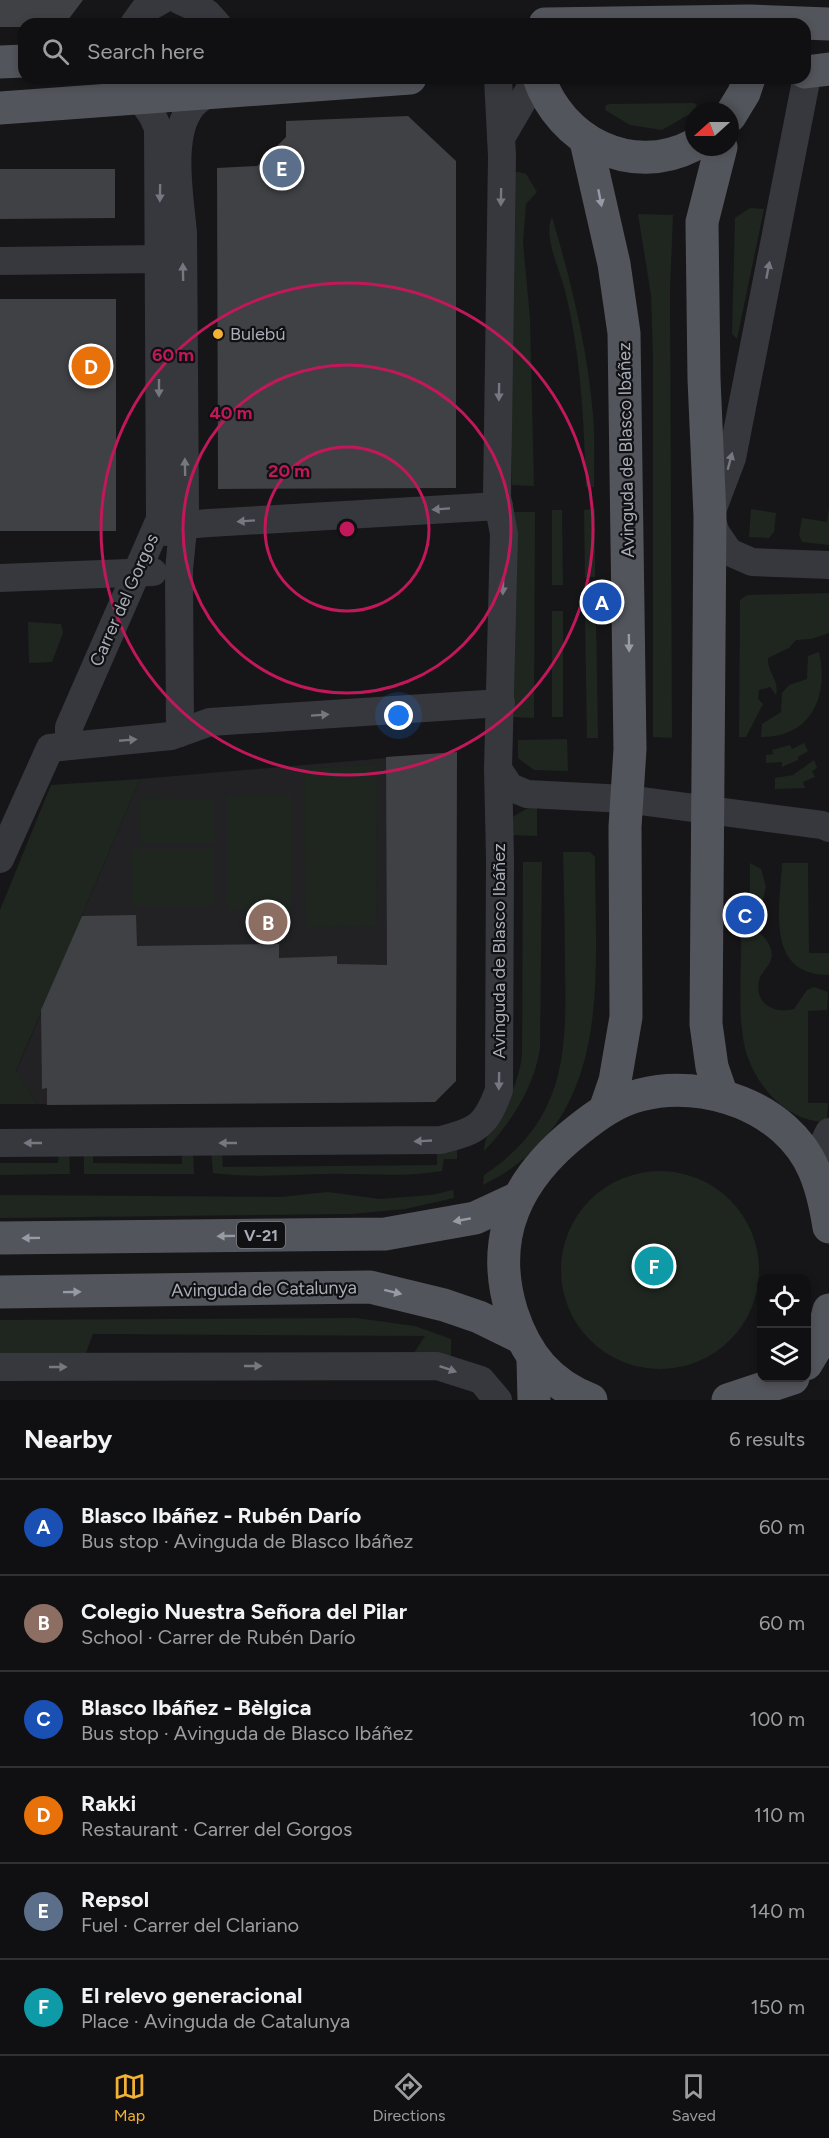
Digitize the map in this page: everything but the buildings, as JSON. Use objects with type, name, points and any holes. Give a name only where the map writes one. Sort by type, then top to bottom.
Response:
[{"type":"main road","points":[[539,18],[545,0]]},
{"type":"main road","points":[[680,18],[748,15],[775,18]]},
{"type":"main road","points":[[811,22],[829,24]]},
{"type":"main road","points":[[0,62],[18,61]]},
{"type":"main road","points":[[0,108],[133,88],[245,84]]},
{"type":"main road","name":"Avinguda de Blasco Ibáñez","points":[[540,84],[556,112],[586,141],[602,149],[636,157],[670,154],[685,148]]},
{"type":"main road","points":[[739,102],[747,84]]},
{"type":"main road","name":"Avinguda de Blasco Ibáñez","points":[[586,141],[614,264],[624,333],[630,749],[626,799],[626,1017],[615,1081],[605,1110]]},
{"type":"main road","points":[[719,156],[702,222],[704,368],[710,516],[705,1024],[712,1067],[722,1096]]},
{"type":"main road","points":[[534,1400],[527,1348],[505,1280],[503,1252],[516,1199],[533,1173],[559,1145],[605,1110],[640,1095],[661,1091],[722,1096],[758,1110],[777,1123],[819,1169],[829,1227]]},
{"type":"main road","name":"V-21","points":[[0,1238],[385,1234],[475,1218],[516,1199]]},
{"type":"main road","name":"Avinguda de Catalunya","points":[[5,1293],[370,1287],[444,1305],[479,1317],[527,1348]]},
{"type":"main road","points":[[811,1357],[822,1338],[829,1310]]},
{"type":"main road","points":[[527,1348],[552,1379],[572,1393],[591,1400]]},
{"type":"main road","points":[[811,1375],[829,1375]]},
{"type":"main road","points":[[728,1400],[780,1382]]},
{"type":"main road","points":[[794,1382],[795,1400]]},
{"type":"street","points":[[138,18],[144,10],[162,0]]},
{"type":"street","points":[[179,0],[207,13],[212,18]]},
{"type":"street","points":[[814,71],[732,458],[710,516],[716,533],[729,552],[752,562],[829,565]]},
{"type":"street","name":"Avinguda de Blasco Ibáñez","points":[[0,1143],[441,1140],[480,1127],[492,1110],[499,1090],[498,769],[504,534],[499,506],[501,138],[498,84]]},
{"type":"street","name":"Avinguda de Blasco Ibáñez","points":[[501,138],[533,84]]},
{"type":"street","name":"Carrer del Gorgos","points":[[180,733],[179,570],[184,525],[183,233],[179,187],[179,138],[184,119],[193,105],[218,85]]},
{"type":"street","name":"Carrer del Gorgos","points":[[69,746],[69,728],[160,519],[158,128],[133,88]]},
{"type":"street","points":[[0,261],[159,259]]},
{"type":"street","points":[[150,544],[160,535],[184,525],[499,506]]},
{"type":"street","points":[[0,578],[179,570]]},
{"type":"street","points":[[0,860],[50,748],[180,733],[210,722],[501,703]]},
{"type":"street","points":[[498,769],[510,787],[527,794],[626,799],[707,808],[822,825],[829,828]]},
{"type":"street","points":[[819,1169],[829,1132]]},
{"type":"street","points":[[0,1367],[437,1366],[481,1380],[498,1400]]},
{"type":"shaded area","points":[[685,103],[685,117],[662,130],[630,125],[605,110],[606,105]]},
{"type":"shaded area","points":[[509,173],[526,174],[537,192],[526,204],[523,242],[530,318],[534,486],[512,485]]},
{"type":"shaded area","points":[[750,208],[764,209],[737,339],[732,334],[735,218]]},
{"type":"shaded area","points":[[638,214],[673,215],[670,289],[672,738],[653,737],[653,356],[651,295]]},
{"type":"shaded area","points":[[552,217],[572,290],[587,364],[594,423],[594,487],[586,487],[578,361],[570,312],[549,233]]},
{"type":"shaded area","points":[[829,507],[829,545],[802,542],[799,535],[802,518],[827,522]]},
{"type":"shaded area","points":[[595,509],[595,577],[585,577],[584,510]]},
{"type":"shaded area","points":[[751,509],[776,513],[774,532],[769,538],[749,537]]},
{"type":"shaded area","points":[[552,510],[562,510],[563,585],[552,585]]},
{"type":"shaded area","points":[[514,512],[535,512],[534,718],[513,717]]},
{"type":"shaded area","points":[[829,593],[829,633],[811,639],[796,640],[789,648],[768,658],[769,668],[776,685],[776,695],[770,687],[759,690],[758,699],[763,704],[746,737],[739,737],[740,600],[747,595]]},
{"type":"shaded area","points":[[552,611],[563,611],[563,717],[552,717]]},
{"type":"shaded area","points":[[596,617],[598,738],[587,738],[585,618]]},
{"type":"shaded area","points":[[28,622],[61,624],[63,633],[52,662],[29,663]]},
{"type":"shaded area","points":[[819,652],[821,684],[818,699],[812,711],[804,722],[793,730],[761,737],[762,724],[781,712],[782,693],[789,685],[807,679],[808,656]]},
{"type":"shaded area","points":[[567,739],[568,771],[534,770],[518,758],[518,740]]},
{"type":"shaded area","points":[[804,743],[808,751],[798,757],[798,760],[782,767],[782,762],[766,763],[766,755],[773,754],[772,750],[790,745],[792,749]]},
{"type":"shaded area","points":[[457,752],[456,1081],[435,1102],[37,1104],[16,1072],[140,779]]},
{"type":"shaded area","points":[[814,760],[817,768],[812,771],[815,777],[803,782],[805,788],[775,789],[775,778],[793,775]]},
{"type":"shaded area","points":[[377,765],[376,926],[305,927],[304,769]]},
{"type":"shaded area","points":[[140,779],[16,1071],[37,1104],[0,1104],[0,910],[51,785]]},
{"type":"shaded area","points":[[227,795],[291,796],[291,910],[227,910]]},
{"type":"shaded area","points":[[140,798],[214,799],[214,843],[140,843]]},
{"type":"shaded area","points":[[528,808],[537,808],[537,836],[509,835],[509,819]]},
{"type":"shaded area","points":[[132,849],[214,849],[214,906],[131,906]]},
{"type":"shaded area","points":[[563,852],[590,852],[595,857],[596,951],[594,998],[588,1043],[576,1085],[556,1124],[526,1157],[483,1185],[484,1175],[511,1154],[531,1132],[546,1109],[556,1084],[565,1029]]},
{"type":"shaded area","points":[[523,862],[542,862],[540,1049],[533,1077],[520,1104],[484,1151],[489,1132],[514,1087],[522,1055]]},
{"type":"shaded area","points":[[750,863],[761,869],[766,887],[762,903],[750,912]]},
{"type":"shaded area","points":[[782,863],[808,863],[809,953],[829,953],[829,975],[809,972],[794,964],[785,951],[779,918]]},
{"type":"shaded area","points":[[751,926],[768,942],[772,953],[769,964],[759,980],[758,988],[767,1005],[779,1010],[794,1009],[807,990],[814,987],[828,992],[827,1010],[808,1011],[808,1103],[828,1103],[827,1118],[823,1122],[796,1115],[773,1098],[749,1061],[741,1021],[740,992],[741,937],[751,937]]},
{"type":"shaded area","points":[[457,1145],[457,1159],[444,1159],[442,1171],[398,1175],[227,1175],[213,1173],[211,1150],[222,1150],[223,1167],[437,1165],[437,1148]]},
{"type":"shaded area","points":[[59,1150],[69,1150],[70,1174],[0,1175],[0,1163],[58,1163]]},
{"type":"shaded area","points":[[182,1150],[193,1150],[194,1174],[84,1174],[84,1151],[93,1151],[93,1163],[182,1164]]},
{"type":"shaded area","points":[[650,1171],[670,1171],[689,1175],[723,1193],[737,1207],[752,1232],[759,1260],[755,1299],[737,1333],[723,1347],[698,1362],[670,1369],[650,1369],[631,1365],[597,1347],[583,1333],[568,1308],[561,1280],[561,1260],[565,1241],[583,1207],[597,1193],[622,1178]]},
{"type":"shaded area","points":[[453,1190],[454,1198],[405,1209],[351,1214],[0,1218],[0,1195],[280,1197],[328,1192],[380,1199],[431,1195]]},
{"type":"shaded area","points":[[356,1318],[415,1326],[451,1339],[451,1357],[412,1356],[425,1336],[93,1334],[84,1358],[0,1359],[0,1320]]},
{"type":"place","name":"Repsol","points":[[282,168]]},
{"type":"place","name":"Bulebú","points":[[218,334]]},
{"type":"place","name":"Rakki","points":[[91,366]]},
{"type":"place","name":"Blasco Ibáñez - Rubén Darío","points":[[602,602]]},
{"type":"place","name":"Blasco Ibáñez - Bèlgica","points":[[745,915]]},
{"type":"place","name":"Colegio Nuestra Señora del Pilar","points":[[268,922]]},
{"type":"place","name":"El relevo generacional","points":[[654,1266]]}]
